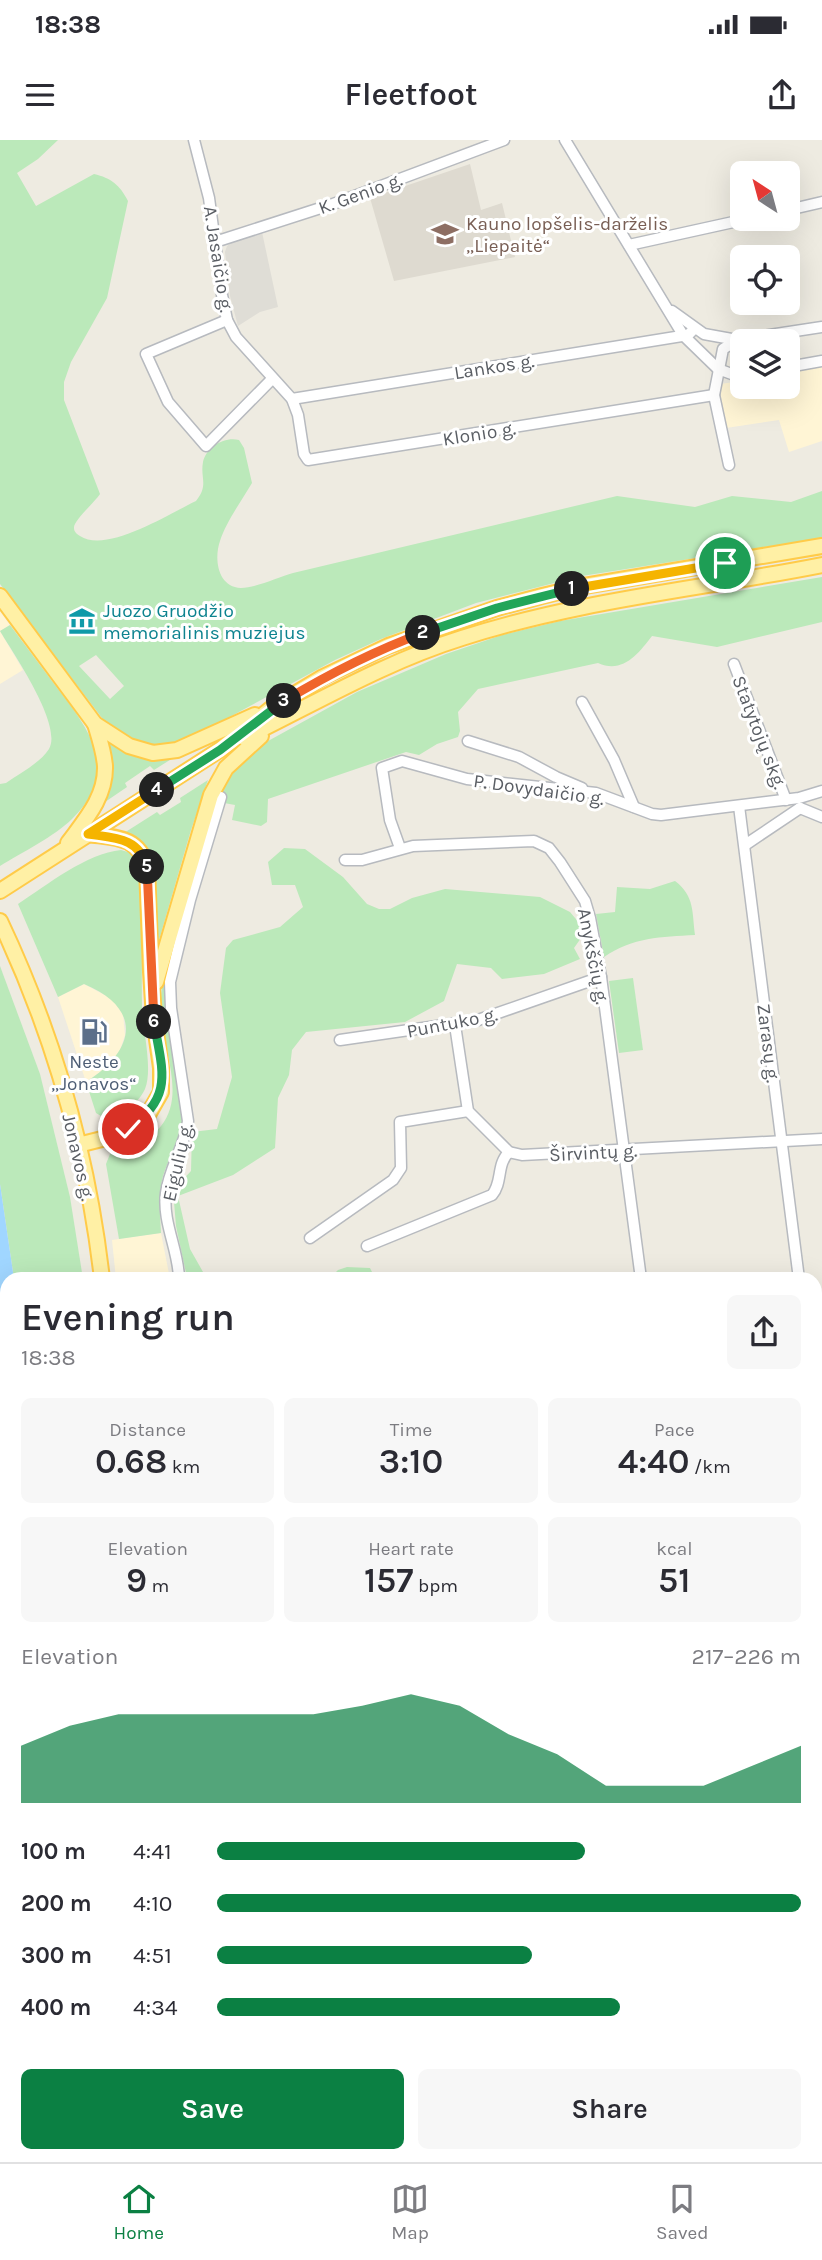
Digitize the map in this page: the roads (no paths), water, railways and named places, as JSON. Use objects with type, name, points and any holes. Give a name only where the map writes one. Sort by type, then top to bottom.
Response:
[{"type":"main road","points":[[0,891],[276,714],[323,677],[388,646],[497,608],[584,586],[822,546]]},
{"type":"main road","points":[[0,596],[95,723],[129,746],[141,751],[158,752],[177,750],[276,714],[458,639],[515,622],[582,606],[822,565]]},
{"type":"main road","points":[[153,990],[203,838],[211,796],[226,768],[276,714]]},
{"type":"main road","points":[[62,851],[94,807],[103,787],[105,764],[95,723]]},
{"type":"main road","points":[[78,1145],[128,1129],[149,1113],[156,1103],[162,1084],[154,1018],[145,858],[130,841],[88,834]]},
{"type":"main road","name":"Jonavos g.","points":[[0,921],[37,1007],[59,1073],[78,1145],[101,1272]]},
{"type":"street","name":"A. Jasaičio g.","points":[[194,140],[209,198],[227,320],[236,337],[292,399]]},
{"type":"street","name":"K. Genio g.","points":[[215,242],[333,204],[504,140]]},
{"type":"street","points":[[565,140],[683,335],[718,369],[730,373]]},
{"type":"street","points":[[800,207],[822,202]]},
{"type":"street","points":[[628,245],[730,223]]},
{"type":"street","points":[[666,306],[694,329],[730,339]]},
{"type":"street","points":[[227,320],[146,354],[168,402],[206,446],[272,379]]},
{"type":"street","points":[[800,330],[822,327]]},
{"type":"street","name":"Lankos g.","points":[[292,399],[688,335],[694,329]]},
{"type":"street","points":[[729,465],[714,395],[723,349],[730,344]]},
{"type":"street","points":[[800,365],[822,362]]},
{"type":"street","name":"Klonio g.","points":[[292,399],[298,415],[303,454],[308,460],[714,395]]},
{"type":"street","name":"Statytojų skg.","points":[[734,664],[786,800]]},
{"type":"street","points":[[582,702],[614,760],[634,807]]},
{"type":"street","points":[[468,741],[519,757],[556,777],[596,793]]},
{"type":"street","name":"P. Dovydaičio g.","points":[[400,848],[390,820],[382,768],[402,761],[467,779],[596,793],[661,815],[786,800],[799,803],[822,791]]},
{"type":"street","name":"Eigulių g.","points":[[178,1272],[166,1209],[166,1193],[187,1133],[188,1121],[171,1008],[170,982],[203,838],[221,797]]},
{"type":"street","points":[[745,845],[799,803],[822,817]]},
{"type":"street","name":"Zarasų g.","points":[[739,806],[798,1272]]},
{"type":"street","name":"Anykščių g.","points":[[345,860],[362,860],[400,848],[534,841],[543,844],[560,862],[585,901],[601,976],[641,1272]]},
{"type":"street","name":"Puntuko g.","points":[[340,1040],[455,1026],[494,1016],[601,976]]},
{"type":"street","points":[[367,1246],[492,1195],[497,1188],[501,1162],[509,1152],[468,1111],[455,1026]]},
{"type":"street","points":[[310,1238],[393,1181],[401,1168],[400,1122],[468,1111]]},
{"type":"street","name":"Širvintų g.","points":[[509,1152],[522,1155],[822,1139]]},
{"type":"water","points":[[0,1184],[13,1272],[0,1272]]},
{"type":"place","name":"Kauno lopšelis-darželis „Liepaitė“","points":[[445,234]]},
{"type":"place","name":"Juozo Gruodžio memorialinis muziejus","points":[[82,621]]},
{"type":"place","name":"Neste „Jonavos“","points":[[94,1032]]}]
